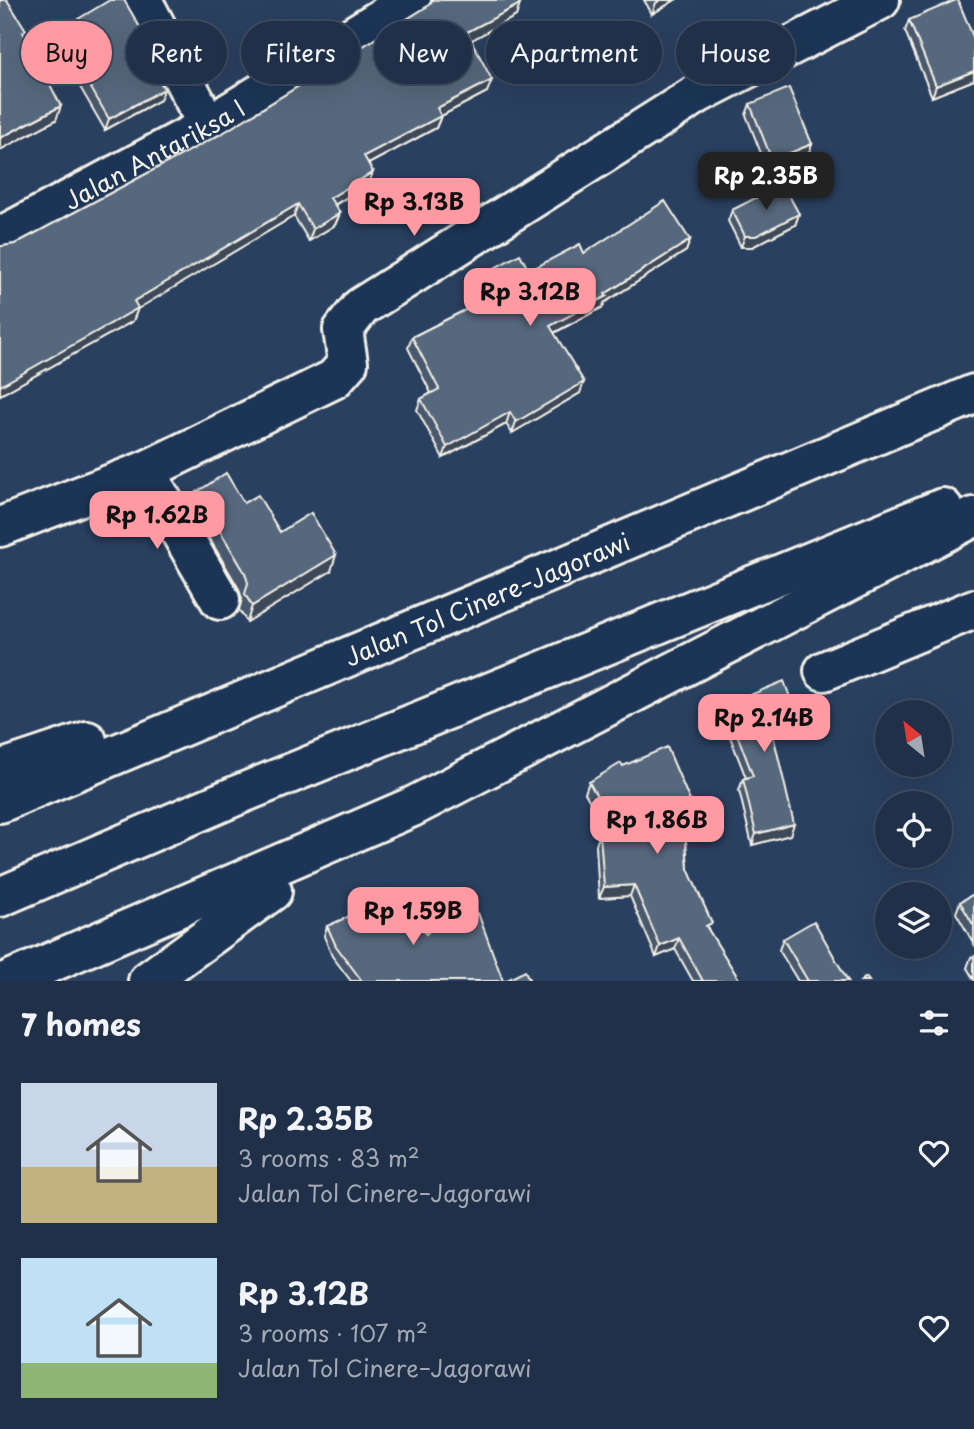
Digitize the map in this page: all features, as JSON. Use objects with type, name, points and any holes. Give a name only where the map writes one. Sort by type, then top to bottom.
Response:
[{"type":"main road","points":[[142,0],[208,126]]},
{"type":"main road","name":"Jalan Antariksa I","points":[[0,237],[208,126],[411,0]]},
{"type":"main road","points":[[0,527],[145,471],[334,379],[348,363],[343,330],[361,307],[699,93],[880,0]]},
{"type":"main road","name":"Jalan Tol Cinere–Jagorawi","points":[[0,803],[361,649],[974,394]]},
{"type":"main road","points":[[145,471],[220,600]]},
{"type":"main road","points":[[0,897],[240,794],[974,495]]},
{"type":"main road","points":[[8,981],[412,807],[974,517]]},
{"type":"main road","points":[[824,671],[974,609]]},
{"type":"main road","points":[[0,770],[361,649]]},
{"type":"main road","points":[[148,981],[272,891]]},
{"type":"building","points":[[0,0],[7,0],[21,22],[21,84],[50,84],[61,106],[0,138]]},
{"type":"building","points":[[110,0],[124,0],[136,21],[126,21],[126,84],[161,84],[164,89],[109,119],[89,84],[112,84],[112,21],[75,21]]},
{"type":"building","points":[[433,0],[518,0],[520,4],[472,29],[472,21],[404,21]]},
{"type":"building","points":[[956,0],[974,39],[974,71],[936,86],[909,20]]},
{"type":"building","points":[[374,39],[374,84],[472,84],[472,42],[486,68],[486,83],[437,108],[441,116],[364,156],[373,172],[330,198],[340,213],[313,229],[298,204],[134,301],[138,308],[0,386],[0,246],[15,244],[223,133],[302,84],[360,84],[360,48]]},
{"type":"building","points":[[789,88],[812,144],[772,160],[750,104]]},
{"type":"building","points":[[783,184],[799,214],[756,236],[745,236],[732,210]]},
{"type":"building","points":[[665,201],[690,240],[605,294],[607,296],[550,326],[584,382],[516,422],[510,412],[447,447],[421,399],[439,389],[412,337],[495,295],[484,274],[520,254],[529,271],[580,244],[584,253]]},
{"type":"building","points":[[226,473],[244,503],[258,495],[280,532],[311,513],[336,555],[252,606],[245,594],[248,583],[245,573],[197,492]]},
{"type":"building","points":[[784,681],[797,716],[771,726],[794,824],[756,834],[743,779],[753,776],[726,705]]},
{"type":"building","points":[[667,747],[690,801],[683,804],[688,869],[712,923],[706,926],[740,981],[703,981],[679,938],[660,946],[634,885],[604,887],[600,834],[618,833],[589,782],[621,763],[623,766]]},
{"type":"building","points":[[391,890],[426,934],[439,921],[445,926],[478,913],[503,981],[362,981],[336,946],[327,926],[366,909]]},
{"type":"building","points":[[974,894],[974,926],[960,902]]},
{"type":"building","points":[[814,921],[848,981],[808,981],[783,939]]},
{"type":"building","points":[[525,971],[530,981],[505,981]]}]
